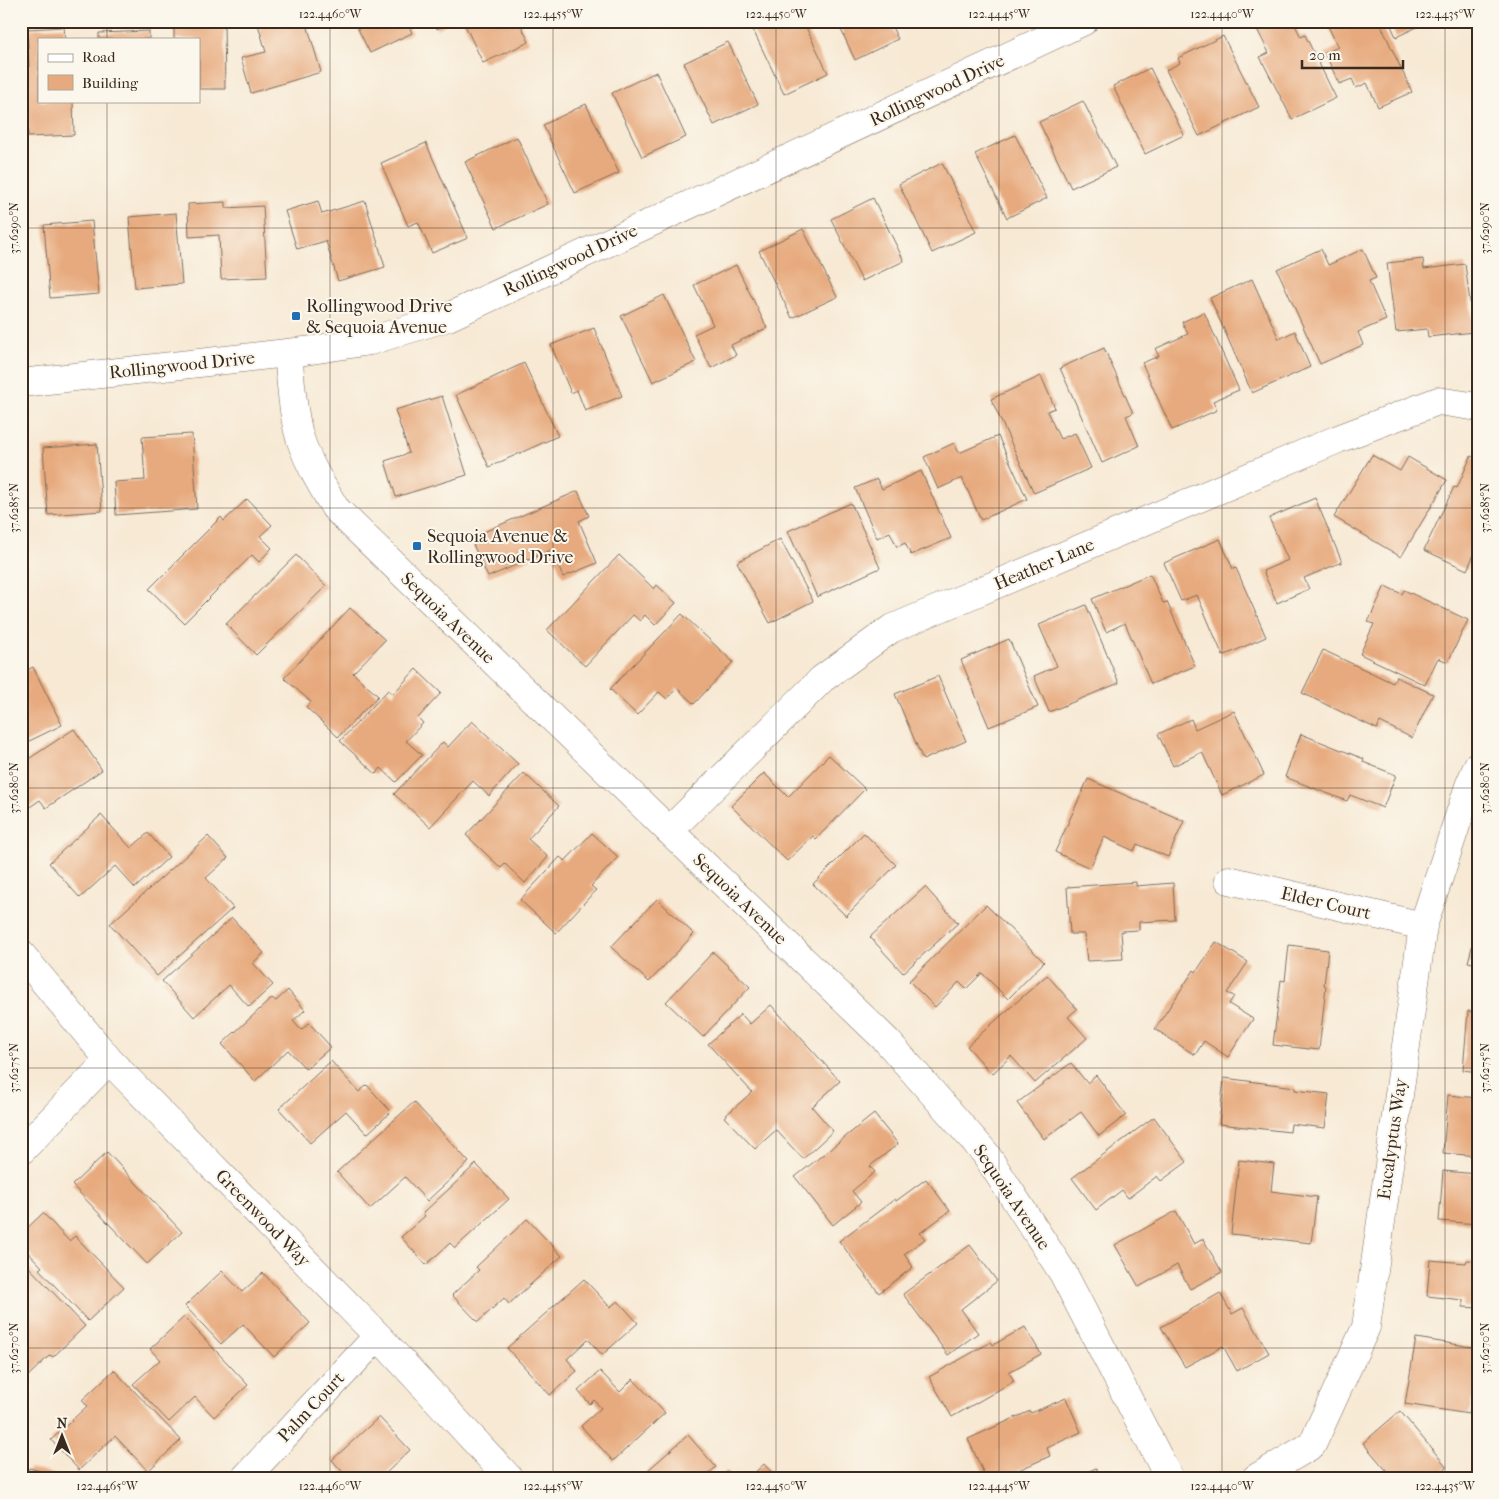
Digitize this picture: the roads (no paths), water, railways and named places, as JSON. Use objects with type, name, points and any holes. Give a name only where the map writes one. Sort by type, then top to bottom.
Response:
[{"type":"street","name":"Rollingwood Drive","points":[[21,382],[288,353],[370,341],[448,317],[1084,21]]},
{"type":"street","name":"Sequoia Avenue","points":[[288,353],[292,395],[300,438],[318,480],[335,508],[887,1041],[985,1153],[1063,1273],[1169,1478]]},
{"type":"street","name":"Heather Lane","points":[[669,831],[822,679],[891,629],[1338,439],[1438,401],[1478,407]]},
{"type":"street","name":"Eucalyptus Way","points":[[1256,1478],[1312,1445],[1366,1326],[1423,926],[1469,786],[1478,766]]},
{"type":"street","name":"Elder Court","points":[[1229,880],[1423,926]]},
{"type":"street","name":"Greenwood Way","points":[[21,954],[109,1060],[378,1336],[509,1478]]},
{"type":"street","points":[[21,1151],[109,1060]]},
{"type":"street","name":"Palm Court","points":[[245,1478],[378,1336]]},
{"type":"place","name":"Rollingwood Drive & Sequoia Avenue","points":[[296,316]]},
{"type":"place","name":"Sequoia Avenue & Rollingwood Drive","points":[[417,546]]}]
